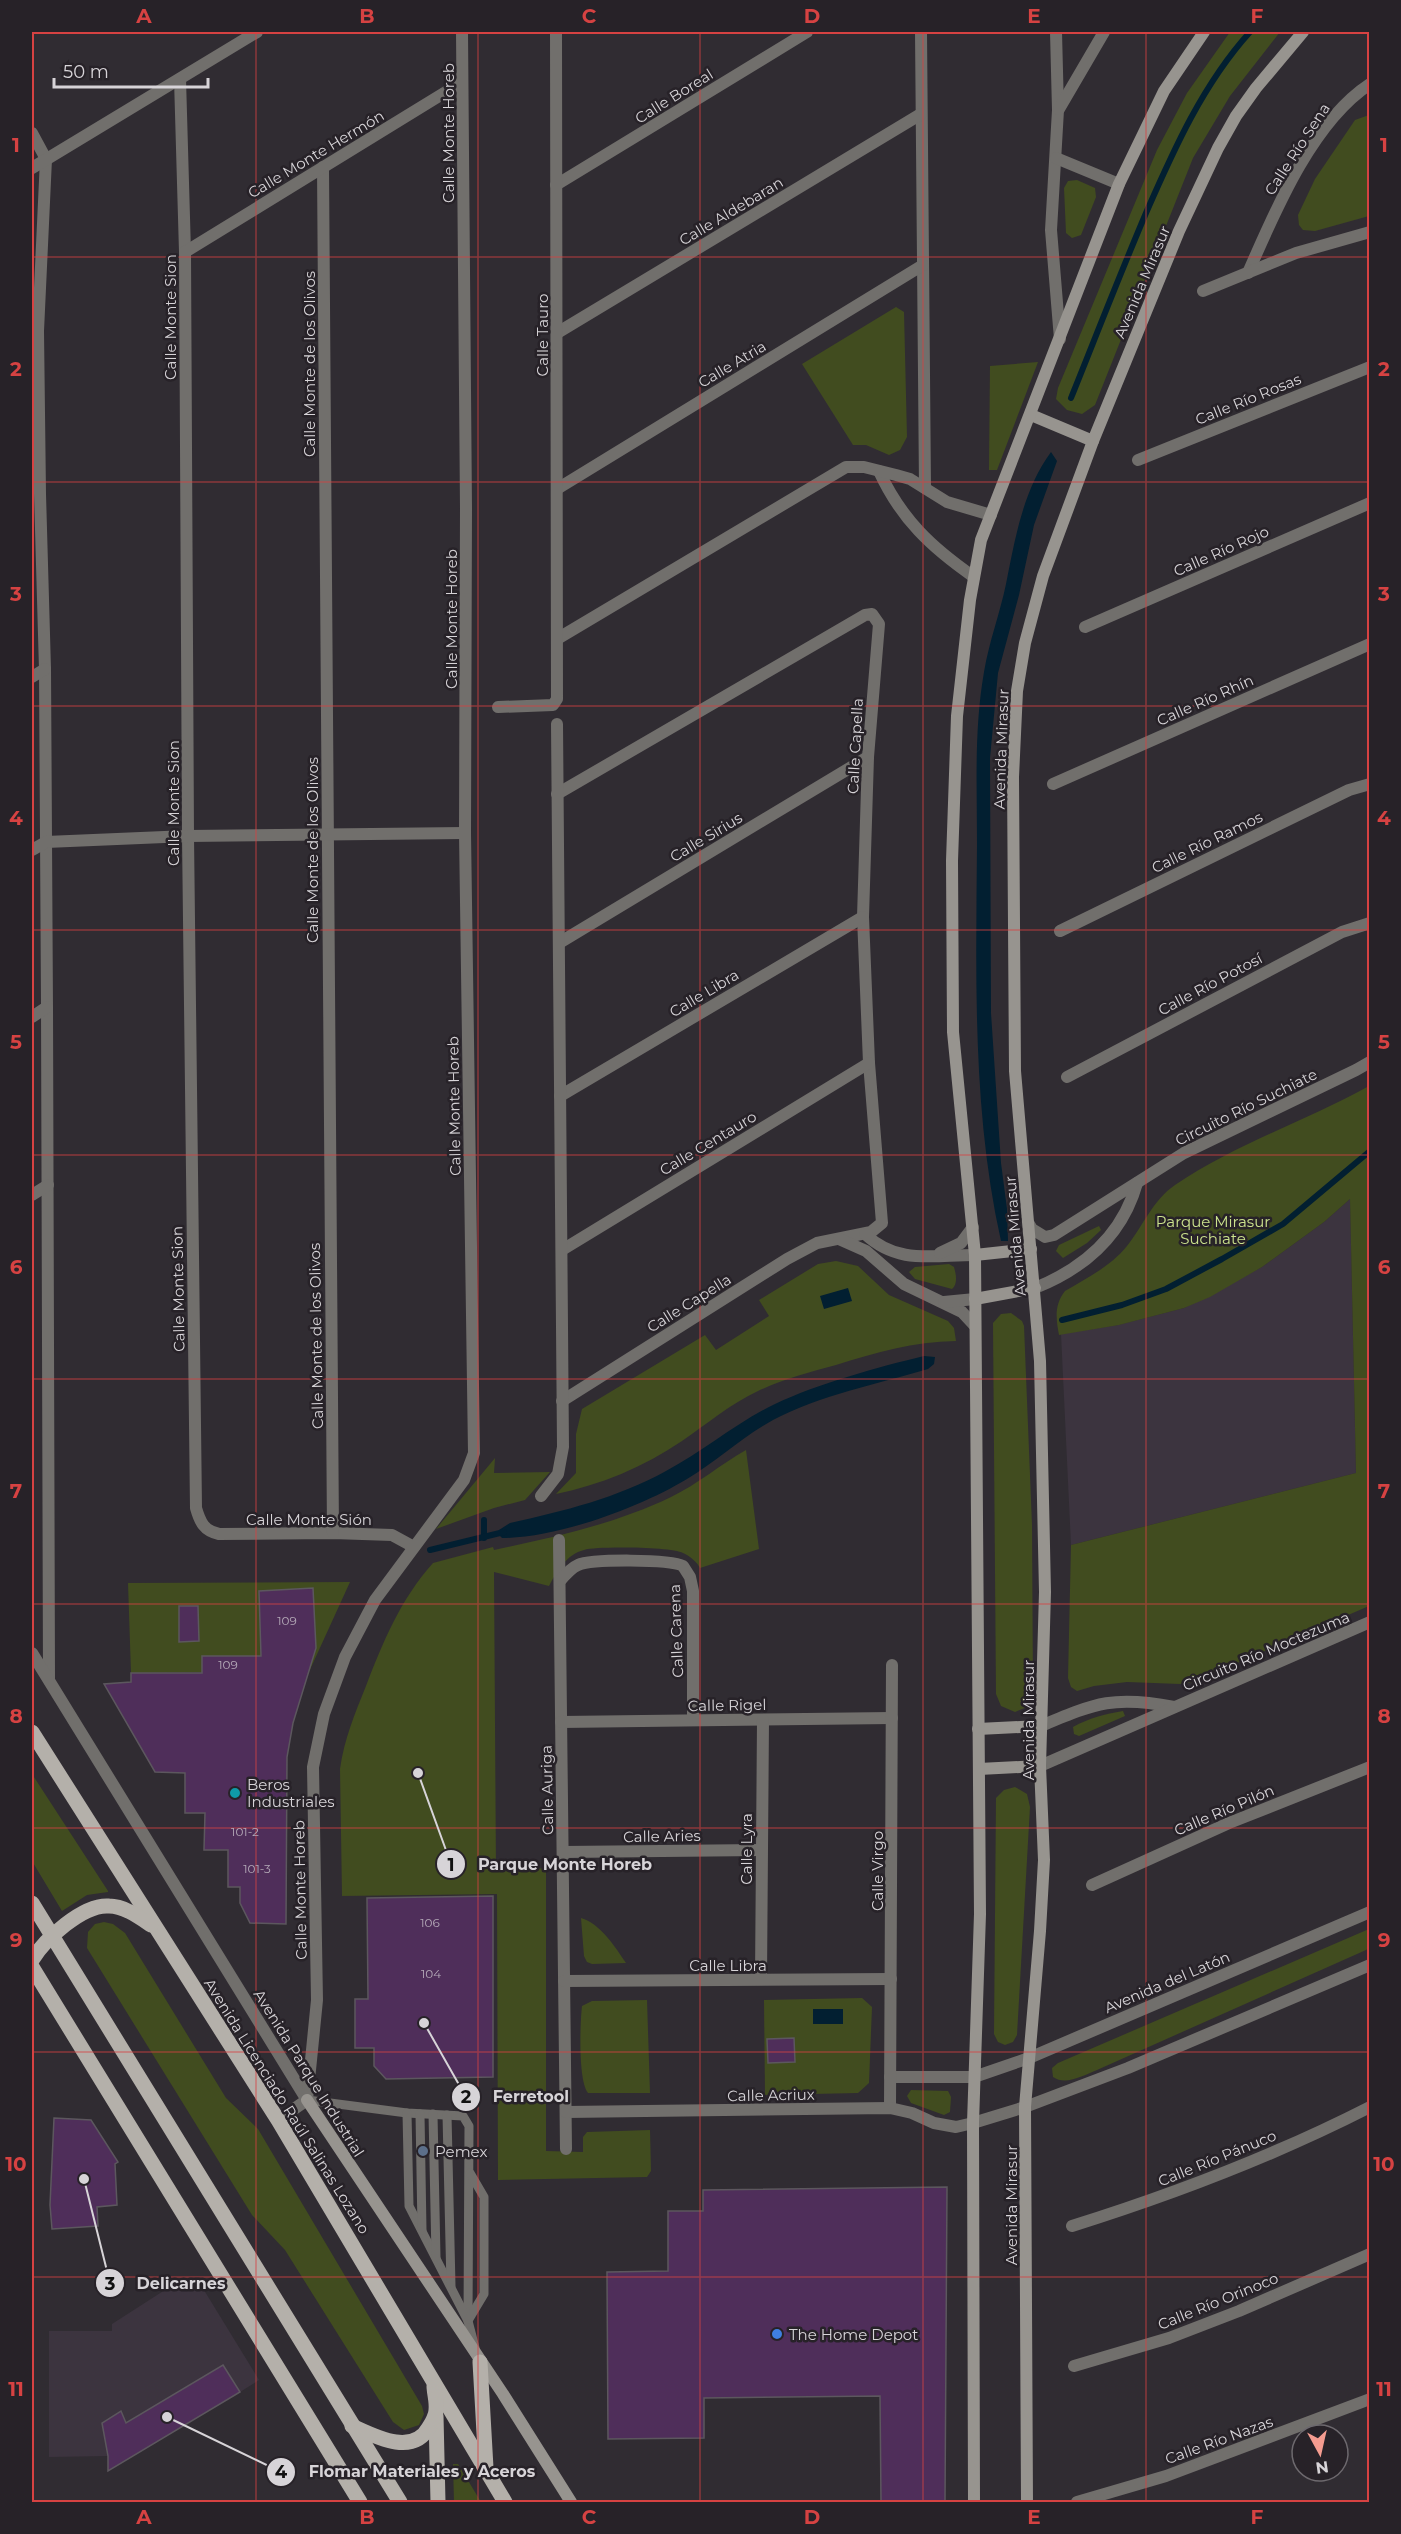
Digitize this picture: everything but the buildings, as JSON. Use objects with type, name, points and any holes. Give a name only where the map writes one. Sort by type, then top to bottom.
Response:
[{"type":"main road","name":"Avenida Licenciado Raúl Salinas Lozano","points":[[32,1732],[278,2120],[505,2502]]},
{"type":"main road","points":[[32,1903],[400,2502]]},
{"type":"main road","points":[[32,1960],[51,1936],[78,1917],[99,1906],[124,1910],[154,1926]]},
{"type":"main road","points":[[32,1967],[360,2502]]},
{"type":"main road","points":[[480,2362],[486,2471]]},
{"type":"main road","points":[[433,2380],[438,2502]]},
{"type":"main road","points":[[352,2426],[381,2439],[399,2443],[410,2442],[421,2438],[427,2432],[436,2410]]},
{"type":"street","points":[[32,168],[257,32]]},
{"type":"street","name":"Calle Monte Horeb","points":[[307,2100],[317,2000],[314,1767],[324,1714],[348,1652],[375,1600],[464,1480],[474,1453],[465,833],[466,508],[462,32]]},
{"type":"street","name":"Calle Tauro","points":[[498,707],[556,703],[556,32]]},
{"type":"street","name":"Calle Boreal","points":[[556,185],[807,32]]},
{"type":"street","points":[[921,32],[925,488]]},
{"type":"street","points":[[1056,32],[1058,110],[1051,230],[1060,340]]},
{"type":"street","points":[[1058,110],[1104,32]]},
{"type":"street","points":[[974,2502],[973,2123],[980,1914],[975,1255],[958,1105],[953,1032],[952,861],[957,716],[976,561],[991,515],[1119,184],[1164,91],[1204,32]]},
{"type":"street","name":"Avenida Mirasur","points":[[1027,2502],[1025,2107],[1044,1860],[1040,1766],[1045,1592],[1043,1446],[1035,1288],[1016,1071],[1013,867],[1014,720],[1025,643],[1043,576],[1093,441],[1179,231],[1218,148],[1236,116],[1256,88],[1303,32]]},
{"type":"street","name":"Calle Monte Sion","points":[[180,79],[185,252],[188,836],[196,1508],[203,1526]]},
{"type":"street","name":"Calle Monte Hermón","points":[[185,252],[462,82]]},
{"type":"street","name":"Calle Río Sena","points":[[1248,273],[1282,197],[1309,152],[1342,107],[1370,84]]},
{"type":"street","name":"Calle Aldebaran","points":[[557,333],[921,114]]},
{"type":"street","points":[[32,133],[46,159],[35,333],[36,497],[45,669],[49,1678]]},
{"type":"street","points":[[1056,158],[1119,184]]},
{"type":"street","name":"Calle Monte de los Olivos","points":[[322,167],[333,1533]]},
{"type":"street","points":[[1203,291],[1296,253],[1370,232]]},
{"type":"street","name":"Calle Atria","points":[[557,489],[923,265]]},
{"type":"street","name":"Calle Río Rosas","points":[[1138,460],[1370,367]]},
{"type":"street","points":[[1031,415],[1093,441]]},
{"type":"street","points":[[557,639],[840,469],[852,466],[909,479],[947,502],[991,515]]},
{"type":"street","points":[[879,471],[898,508],[944,556],[974,577]]},
{"type":"street","name":"Calle Río Rojo","points":[[1085,627],[1370,502]]},
{"type":"street","name":"Calle Capella","points":[[557,794],[865,615],[872,614],[879,624],[868,758],[863,916],[869,1063],[883,1217],[880,1227],[865,1234],[817,1243],[787,1259],[562,1401]]},
{"type":"street","name":"Calle Río Rhín","points":[[1053,784],[1370,644]]},
{"type":"street","points":[[32,677],[45,669]]},
{"type":"street","points":[[541,1496],[554,1481],[561,1468],[562,1250],[557,724]]},
{"type":"street","name":"Calle Sirius","points":[[559,943],[868,758]]},
{"type":"street","name":"Calle Río Ramos","points":[[1060,932],[1349,790],[1370,784]]},
{"type":"street","points":[[32,850],[46,842],[188,836],[465,833]]},
{"type":"street","name":"Calle Libra","points":[[560,1096],[863,916]]},
{"type":"street","name":"Calle Río Potosí","points":[[1066,1077],[1328,939],[1370,923]]},
{"type":"street","points":[[32,1017],[47,1007]]},
{"type":"street","name":"Circuito Río Suchiate","points":[[1030,1249],[1184,1153],[1370,1062]]},
{"type":"street","name":"Calle Centauro","points":[[562,1250],[869,1063]]},
{"type":"street","points":[[943,1302],[975,1299],[1035,1288],[1067,1273],[1103,1245],[1128,1210],[1137,1183]]},
{"type":"street","points":[[32,1195],[48,1185]]},
{"type":"street","points":[[1029,1224],[1041,1235],[1048,1237],[1054,1235]]},
{"type":"street","points":[[934,1255],[961,1243],[973,1227]]},
{"type":"street","points":[[865,1234],[895,1254],[975,1255],[1030,1249]]},
{"type":"street","points":[[836,1238],[866,1251],[904,1284],[962,1312],[975,1326]]},
{"type":"street","name":"Calle Monte Sión","points":[[203,1526],[210,1532],[219,1534],[392,1535],[414,1547]]},
{"type":"street","name":"Calle Auriga","points":[[559,1540],[566,2149]]},
{"type":"street","name":"Calle Carena","points":[[560,1581],[574,1568],[588,1562],[660,1561],[683,1566],[690,1577],[693,1591],[693,1720]]},
{"type":"street","name":"Circuito Río Moctezuma","points":[[1040,1766],[1370,1622]]},
{"type":"street","name":"Avenida Parque Industrial","points":[[32,1653],[307,2100],[571,2502]]},
{"type":"street","name":"Calle Virgo","points":[[890,2108],[892,1665]]},
{"type":"street","name":"Circuito Río Moctezuma","points":[[1041,1726],[1078,1709],[1110,1702],[1134,1700],[1174,1707]]},
{"type":"street","name":"Calle Rigel","points":[[561,1722],[892,1718]]},
{"type":"street","name":"Calle Lyra","points":[[761,1979],[763,1720]]},
{"type":"street","points":[[978,1729],[1041,1726]]},
{"type":"street","points":[[979,1769],[1040,1766]]},
{"type":"street","name":"Calle Río Pilón","points":[[1092,1885],[1229,1823],[1369,1767]]},
{"type":"street","name":"Calle Aries","points":[[563,1852],[761,1850]]},
{"type":"street","name":"Avenida del Latón","points":[[975,2078],[1029,2058],[1370,1912]]},
{"type":"street","points":[[973,2123],[1025,2107],[1128,2068],[1370,1965]]},
{"type":"street","name":"Calle Libra","points":[[564,1981],[891,1979]]},
{"type":"street","points":[[890,2077],[975,2078]]},
{"type":"street","points":[[278,2120],[307,2100]]},
{"type":"street","name":"Calle Río Pánuco","points":[[1072,2226],[1240,2167],[1370,2107]]},
{"type":"street","name":"Calle Acriux","points":[[566,2112],[890,2108],[912,2113],[934,2123],[956,2127],[973,2123]]},
{"type":"street","name":"Calle Río Orinoco","points":[[1074,2366],[1199,2326],[1370,2253]]},
{"type":"street","name":"Calle Río Nazas","points":[[1077,2502],[1166,2476],[1370,2399]]},
{"type":"lane","points":[[307,2100],[407,2113],[462,2116],[469,2126],[468,2321]]},
{"type":"lane","points":[[407,2113],[409,2206],[468,2321],[480,2362]]},
{"type":"lane","points":[[420,2114],[423,2233]]},
{"type":"lane","points":[[434,2114],[436,2259]]},
{"type":"lane","points":[[447,2115],[451,2289]]},
{"type":"lane","points":[[468,2321],[484,2294],[484,2197],[469,2171]]},
{"type":"shaded area","points":[[1350,1199],[1356,1473],[1071,1545],[1061,1334],[1118,1325],[1184,1308],[1262,1267],[1324,1222]]},
{"type":"shaded area","points":[[182,2279],[187,2288],[199,2282],[259,2380],[240,2392],[223,2365],[126,2423],[121,2411],[102,2423],[108,2456],[49,2457],[49,2331],[112,2331],[112,2324]]},
{"type":"green space","points":[[1230,32],[1280,32],[1230,96],[1193,158],[1095,405],[1082,414],[1067,410],[1056,399],[1058,388],[1157,150],[1187,93]]},
{"type":"green space","points":[[1369,115],[1369,216],[1315,231],[1303,230],[1299,225],[1298,215],[1315,179],[1355,120]]},
{"type":"green space","points":[[1077,180],[1095,188],[1096,197],[1081,235],[1072,238],[1066,233],[1064,188],[1068,181]]},
{"type":"green space","points":[[896,307],[904,312],[907,437],[900,450],[889,455],[866,445],[853,445],[802,364]]},
{"type":"green space","points":[[1038,362],[997,470],[989,470],[990,366]]},
{"type":"green space","name":"Parque Mirasur Suchiate","points":[[1369,1086],[1369,1606],[1193,1682],[1180,1684],[1127,1682],[1094,1686],[1077,1691],[1071,1687],[1068,1678],[1071,1545],[1356,1473],[1350,1199],[1324,1222],[1262,1267],[1210,1297],[1184,1308],[1119,1325],[1059,1335],[1057,1312],[1061,1296],[1065,1291],[1114,1260],[1133,1238],[1160,1198],[1175,1185],[1222,1157]]},
{"type":"green space","points":[[1099,1226],[1101,1230],[1087,1243],[1063,1258],[1056,1251],[1059,1245]]},
{"type":"green space","points":[[836,1261],[858,1266],[889,1295],[948,1321],[954,1328],[956,1341],[895,1348],[777,1383],[738,1402],[682,1441],[637,1467],[589,1486],[556,1494],[576,1473],[576,1434],[582,1409],[705,1335],[716,1350],[769,1316],[759,1300],[818,1264]]},
{"type":"green space","points":[[949,1264],[954,1267],[956,1276],[952,1289],[915,1279],[909,1272],[915,1267]]},
{"type":"green space","points":[[1011,1313],[1022,1321],[1024,1326],[1032,1525],[1033,1695],[1027,1707],[1015,1712],[1001,1706],[996,1694],[993,1323],[1001,1314]]},
{"type":"green space","points":[[746,1450],[759,1549],[700,1568],[691,1557],[665,1549],[584,1550],[568,1559],[549,1586],[494,1572],[496,1872],[546,1868],[546,2151],[583,2152],[583,2137],[587,2132],[650,2130],[651,2171],[647,2177],[498,2180],[497,1894],[342,1896],[340,1769],[350,1727],[379,1653],[394,1622],[411,1592],[433,1563],[493,1547],[494,1550],[562,1535],[628,1515],[681,1492]]},
{"type":"green space","points":[[495,1458],[494,1473],[550,1472],[525,1500],[494,1508],[436,1529]]},
{"type":"green space","points":[[350,1582],[308,1674],[274,1671],[131,1673],[128,1583]]},
{"type":"green space","points":[[1123,1711],[1125,1716],[1079,1736],[1074,1734],[1073,1727],[1079,1724]]},
{"type":"green space","points":[[32,1774],[108,1892],[87,1895],[62,1911],[32,1861]]},
{"type":"green space","points":[[1015,1787],[1027,1794],[1030,1807],[1017,2035],[1013,2042],[1005,2045],[998,2042],[994,2034],[996,1798],[1004,1790]]},
{"type":"green space","points":[[581,1918],[601,1930],[626,1963],[592,1964],[587,1962],[584,1956]]},
{"type":"green space","points":[[104,1922],[113,1924],[125,1933],[226,2098],[258,2129],[422,2406],[424,2414],[419,2425],[404,2430],[393,2422],[285,2250],[252,2215],[87,1948],[88,1932],[95,1924]]},
{"type":"green space","points":[[1369,1929],[1369,1948],[1366,1950],[1081,2077],[1064,2080],[1053,2077],[1052,2068],[1058,2063]]},
{"type":"green space","points":[[862,1998],[872,2007],[869,2083],[858,2093],[765,2095],[764,2000]]},
{"type":"green space","points":[[647,2000],[650,2093],[588,2093],[581,2065],[582,2006],[592,2001]]},
{"type":"green space","points":[[911,2090],[948,2091],[951,2097],[950,2112],[944,2115],[911,2103],[907,2096]]},
{"type":"green space","points":[[453,2464],[458,2464],[481,2502],[454,2502]]},
{"type":"water","points":[[1051,452],[1057,461],[1034,525],[1019,595],[998,673],[990,758],[991,1013],[1008,1241],[1001,1241],[985,1143],[980,1093],[976,943],[977,736],[986,661],[1004,595],[1021,515],[1033,482]]},
{"type":"water","points":[[848,1288],[852,1301],[824,1309],[820,1296]]},
{"type":"water","points":[[924,1356],[935,1357],[934,1364],[928,1369],[869,1385],[791,1411],[740,1441],[687,1479],[646,1500],[597,1519],[547,1533],[502,1538],[498,1534],[499,1530],[510,1523],[590,1503],[629,1489],[680,1463],[775,1404],[848,1377]]},
{"type":"water","points":[[813,2009],[843,2009],[843,2024],[813,2024]]},
{"type":"waterway","points":[[1071,398],[1136,236],[1179,141],[1218,73],[1250,32]]},
{"type":"waterway","points":[[1062,1320],[1122,1305],[1166,1289],[1222,1259],[1283,1224],[1370,1151]]},
{"type":"waterway","points":[[484,1520],[484,1538]]},
{"type":"waterway","points":[[430,1550],[504,1532]]},
{"type":"place","name":"Parque Monte Horeb","points":[[418,1773]]},
{"type":"place","name":"Beros Industriales","points":[[235,1793]]},
{"type":"place","name":"Ferretool","points":[[424,2023]]},
{"type":"place","name":"Pemex","points":[[423,2151]]},
{"type":"place","name":"Delicarnes","points":[[84,2179]]},
{"type":"place","name":"The Home Depot","points":[[777,2334]]},
{"type":"place","name":"Flomar Materiales y Aceros","points":[[167,2417]]}]
